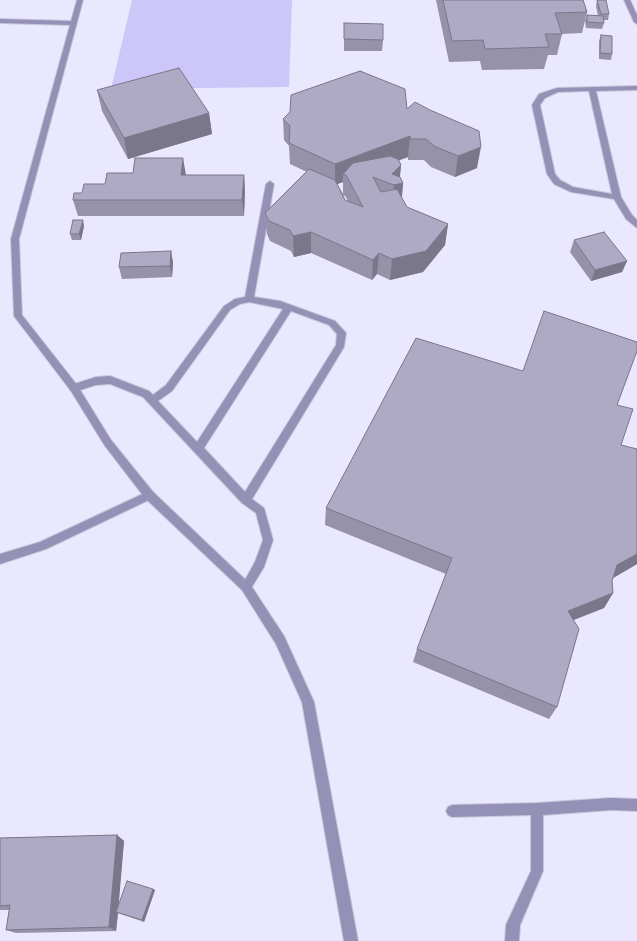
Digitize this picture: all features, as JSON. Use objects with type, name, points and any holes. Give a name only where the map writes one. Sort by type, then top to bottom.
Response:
[{"type":"street","points":[[80,0],[15,239],[18,316],[74,388],[108,443],[149,495],[246,587],[280,640],[308,702],[351,941]]},
{"type":"street","points":[[627,0],[637,22]]},
{"type":"street","points":[[0,21],[73,22]]},
{"type":"street","points":[[617,197],[571,189],[558,182],[551,174],[536,105],[542,96],[557,90],[637,88]]},
{"type":"street","points":[[592,89],[617,197],[629,217],[637,225]]},
{"type":"street","points":[[249,299],[270,184]]},
{"type":"street","points":[[152,400],[169,388],[227,308],[238,301],[249,299],[280,304],[332,323],[342,333],[341,346],[246,500]]},
{"type":"street","points":[[198,449],[289,307]]},
{"type":"street","points":[[74,388],[96,381],[110,380],[146,394],[246,500],[260,511],[268,540],[260,564],[246,587]]},
{"type":"street","points":[[0,559],[42,546],[149,495]]},
{"type":"street","points":[[452,811],[611,804],[637,805]]},
{"type":"street","points":[[512,941],[513,926],[537,871],[538,808]]},
{"type":"shaded area","points":[[132,0],[292,0],[289,87],[111,89]]},
{"type":"building","points":[[443,0],[583,0],[587,12],[555,13],[562,34],[545,34],[549,47],[485,49],[483,40],[452,41]]},
{"type":"building","points":[[597,0],[606,0],[609,14],[601,14]]},
{"type":"building","points":[[587,15],[603,16],[604,23],[587,22]]},
{"type":"building","points":[[344,23],[383,24],[383,40],[344,39]]},
{"type":"building","points":[[601,35],[612,36],[612,54],[600,53]]},
{"type":"building","points":[[179,68],[209,113],[124,138],[97,90]]},
{"type":"building","points":[[360,71],[405,89],[407,109],[415,102],[479,131],[481,147],[458,156],[434,146],[426,139],[410,139],[410,136],[335,164],[289,143],[290,126],[283,119],[290,112],[291,95]]},
{"type":"building","points":[[390,156],[398,159],[401,165],[392,174],[400,177],[403,183],[394,185],[373,177],[381,192],[397,189],[407,207],[448,224],[426,251],[392,259],[379,253],[373,260],[311,232],[293,236],[290,230],[269,221],[265,213],[309,169],[335,180],[345,200],[363,207],[346,175],[343,174],[353,163]]},
{"type":"building","points":[[135,158],[183,158],[181,175],[244,175],[242,200],[73,200],[74,193],[82,193],[84,184],[105,184],[107,173],[133,173]]},
{"type":"building","points":[[73,220],[83,220],[79,234],[70,234]]},
{"type":"building","points":[[604,232],[627,261],[595,270],[574,240]]},
{"type":"building","points":[[171,251],[170,266],[119,267],[121,253]]},
{"type":"building","points":[[544,311],[637,342],[637,351],[617,405],[633,409],[621,445],[637,449],[637,554],[617,565],[612,581],[613,593],[568,611],[579,629],[557,707],[417,649],[452,558],[326,508],[416,338],[523,371]]},
{"type":"building","points":[[117,835],[109,927],[6,930],[10,905],[0,906],[0,838]]},
{"type":"building","points":[[127,881],[153,889],[142,920],[116,912]]}]
